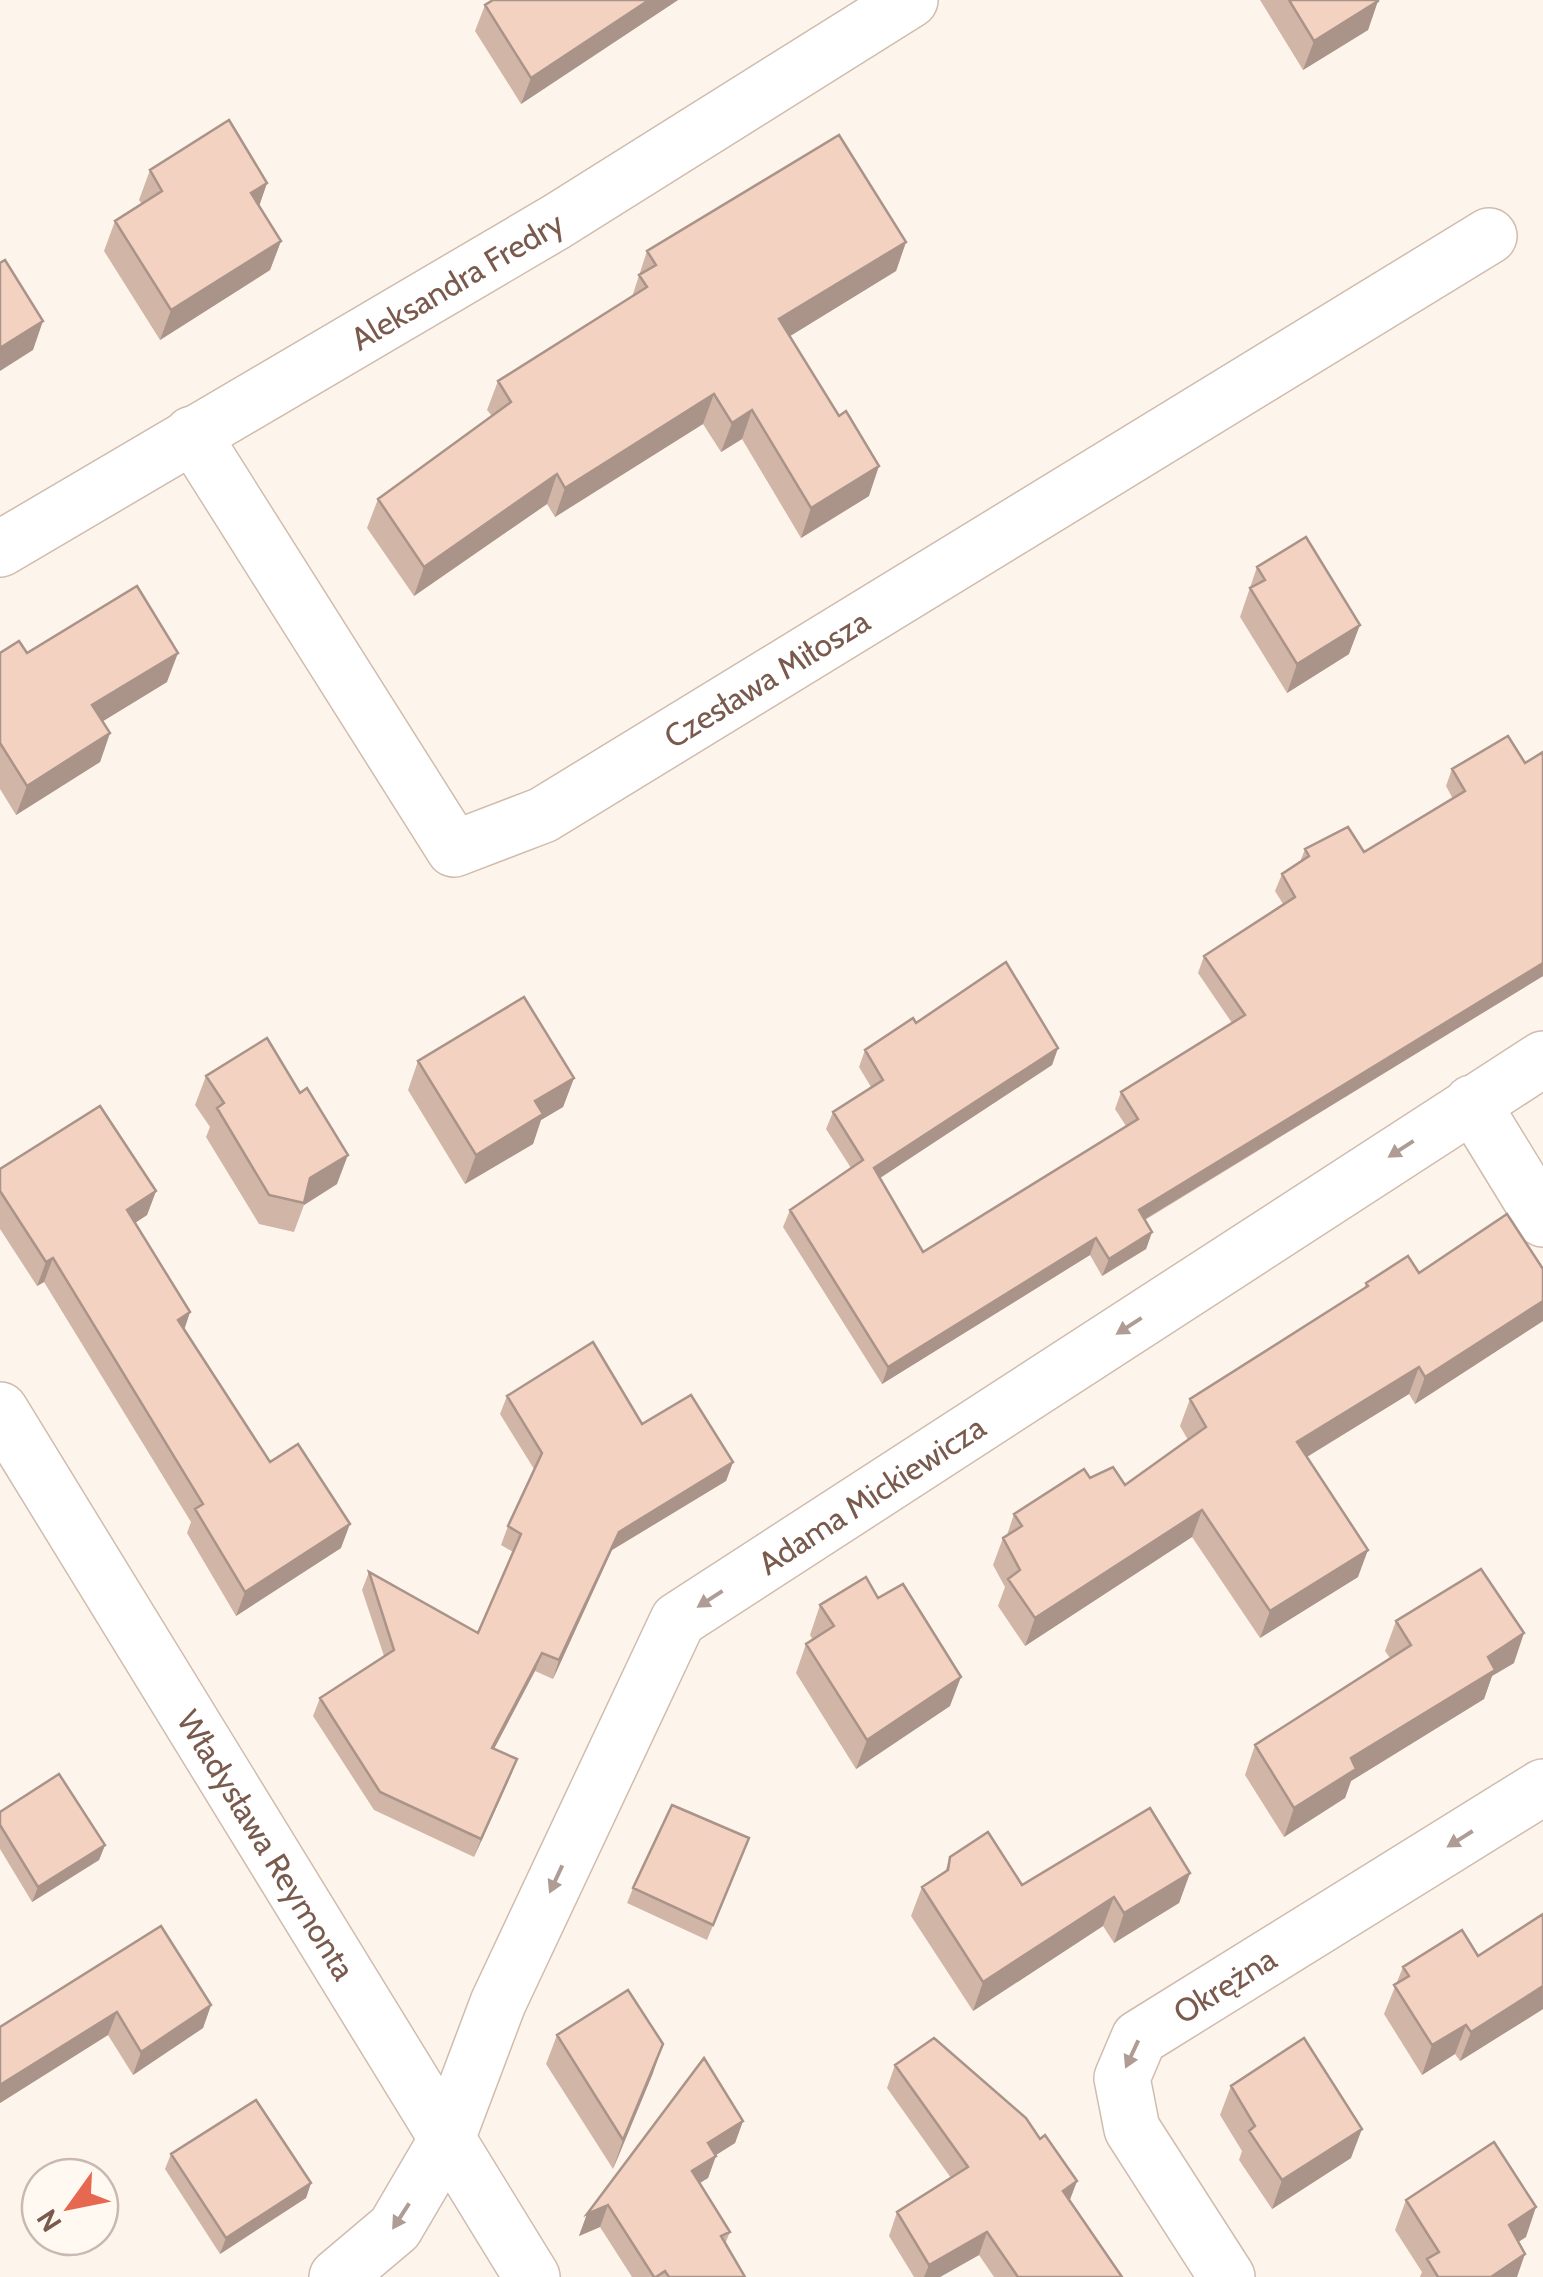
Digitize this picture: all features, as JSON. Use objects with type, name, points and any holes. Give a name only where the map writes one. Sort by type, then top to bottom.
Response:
[{"type":"street","name":"Aleksandra Fredry","points":[[0,550],[556,222],[910,0]]},
{"type":"street","name":"Czesława Miłosza","points":[[192,434],[454,849],[543,815],[1489,236]]},
{"type":"street","name":"Adama Mickiewicza","points":[[337,2277],[395,2228],[446,2141],[498,2003],[678,1620],[1543,1060]]},
{"type":"street","points":[[1472,1104],[1543,1219]]},
{"type":"street","name":"Władysława Reymonta","points":[[0,1410],[532,2277]]},
{"type":"street","name":"Okrężna","points":[[1227,2277],[1132,2130],[1122,2078],[1139,2038],[1543,1787]]},
{"type":"building","points":[[493,0],[649,0],[531,78],[485,5]]},
{"type":"building","points":[[1289,0],[1378,0],[1378,1],[1314,41]]},
{"type":"building","points":[[229,120],[267,183],[251,193],[281,241],[171,310],[115,221],[162,191],[150,170]]},
{"type":"building","points":[[839,135],[906,242],[779,319],[839,416],[846,411],[879,466],[811,508],[752,410],[732,423],[714,394],[565,488],[557,474],[424,567],[378,499],[511,402],[498,381],[647,287],[639,275],[656,265],[647,251]]},
{"type":"building","points":[[5,260],[43,321],[0,348],[0,263]]},
{"type":"building","points":[[1306,537],[1360,625],[1297,664],[1250,588],[1265,580],[1257,567]]},
{"type":"building","points":[[137,586],[178,653],[92,705],[110,733],[27,786],[0,743],[0,653],[19,641],[27,653]]},
{"type":"building","points":[[1508,736],[1525,763],[1543,752],[1543,963],[1139,1210],[1152,1232],[1109,1259],[1096,1238],[888,1367],[790,1210],[863,1160],[833,1112],[883,1080],[865,1050],[913,1018],[916,1023],[1006,962],[1058,1048],[874,1168],[923,1252],[1138,1119],[1121,1092],[1245,1015],[1204,956],[1295,897],[1282,874],[1309,856],[1305,849],[1348,827],[1364,852],[1465,791],[1452,769]]},
{"type":"building","points":[[524,997],[574,1078],[535,1101],[543,1114],[476,1155],[418,1061]]},
{"type":"building","points":[[267,1038],[300,1093],[307,1088],[348,1155],[310,1178],[304,1203],[269,1195],[217,1108],[224,1103],[206,1076]]},
{"type":"building","points":[[100,1106],[156,1191],[127,1210],[190,1312],[178,1320],[270,1462],[298,1444],[350,1524],[245,1592],[195,1509],[203,1504],[53,1258],[46,1262],[0,1191],[0,1169]]},
{"type":"building","points":[[1507,1214],[1543,1269],[1543,1301],[1425,1377],[1419,1367],[1297,1442],[1368,1550],[1270,1611],[1202,1510],[1035,1618],[1008,1579],[1020,1570],[1003,1538],[1022,1526],[1014,1514],[1084,1469],[1090,1478],[1113,1467],[1125,1485],[1206,1427],[1190,1399],[1368,1286],[1366,1283],[1408,1256],[1419,1273]]},
{"type":"building","points":[[593,1342],[642,1424],[691,1395],[733,1462],[619,1532],[559,1660],[542,1653],[492,1748],[517,1759],[481,1839],[380,1792],[320,1698],[394,1650],[369,1572],[478,1633],[521,1534],[508,1526],[542,1453],[507,1396]]},
{"type":"building","points":[[1481,1569],[1524,1633],[1488,1657],[1495,1670],[1351,1758],[1356,1769],[1294,1808],[1255,1745],[1411,1645],[1396,1621]]},
{"type":"building","points":[[866,1577],[878,1598],[903,1584],[961,1677],[867,1740],[806,1644],[834,1626],[820,1605]]},
{"type":"building","points":[[59,1774],[105,1845],[38,1887],[0,1825],[0,1812]]},
{"type":"building","points":[[672,1805],[749,1838],[713,1925],[633,1888]]},
{"type":"building","points":[[1150,1808],[1190,1873],[1124,1913],[1114,1897],[983,1982],[922,1887],[948,1870],[950,1857],[988,1832],[1022,1885]]},
{"type":"building","points":[[1543,1914],[1543,1986],[1471,2032],[1466,2025],[1432,2045],[1394,1985],[1409,1976],[1403,1967],[1462,1930],[1478,1956]]},
{"type":"building","points":[[161,1926],[211,2005],[141,2052],[117,2012],[0,2085],[0,2027]]},
{"type":"building","points":[[628,1990],[663,2044],[623,2140],[557,2035]]},
{"type":"building","points":[[934,2038],[1026,2118],[1040,2139],[1045,2135],[1077,2181],[1063,2191],[1122,2277],[1018,2277],[987,2232],[929,2265],[897,2212],[968,2167],[895,2065]]},
{"type":"building","points":[[1304,2038],[1362,2129],[1282,2180],[1249,2131],[1255,2126],[1231,2086]]},
{"type":"building","points":[[704,2058],[743,2121],[708,2143],[716,2156],[692,2171],[730,2232],[721,2236],[745,2277],[669,2277],[665,2271],[654,2277],[608,2205],[587,2214]]},
{"type":"building","points":[[256,2100],[311,2183],[226,2238],[171,2154]]},
{"type":"building","points":[[1494,2142],[1536,2207],[1509,2225],[1525,2254],[1491,2277],[1438,2277],[1427,2259],[1439,2252],[1406,2200]]}]
